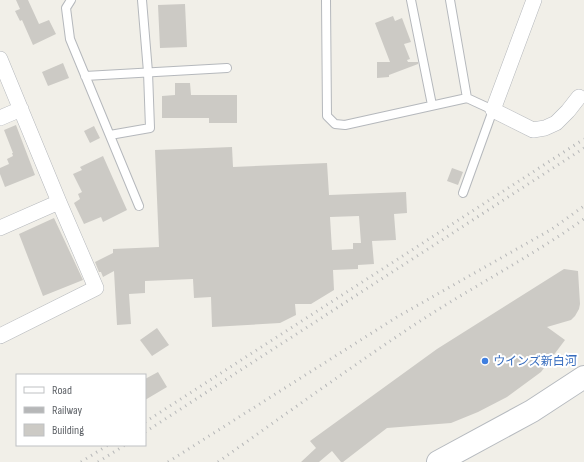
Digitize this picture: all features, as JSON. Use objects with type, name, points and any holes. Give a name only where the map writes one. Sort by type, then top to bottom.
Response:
[{"type":"street","points":[[534,0],[493,110],[534,130],[545,128],[556,123],[579,97]]},
{"type":"street","points":[[0,59],[96,288],[0,336]]},
{"type":"street","points":[[0,118],[21,109]]},
{"type":"street","points":[[0,228],[59,202]]},
{"type":"street","points":[[438,462],[532,411],[584,377]]},
{"type":"lane","points":[[71,0],[66,8],[70,39],[139,206]]},
{"type":"lane","points":[[110,136],[150,128],[148,72],[142,0]]},
{"type":"lane","points":[[326,0],[327,116],[335,124],[345,125],[467,98],[493,110],[463,193]]},
{"type":"lane","points":[[410,0],[432,105]]},
{"type":"lane","points":[[450,0],[467,98]]},
{"type":"lane","points":[[85,76],[227,68]]},
{"type":"building","points":[[16,0],[28,0],[39,24],[49,20],[56,34],[33,45],[22,20],[20,21],[15,11],[20,9]]},
{"type":"building","points":[[185,4],[187,47],[160,48],[158,5]]},
{"type":"building","points":[[393,16],[395,21],[402,18],[411,42],[404,44],[410,59],[407,60],[408,62],[418,62],[418,64],[389,75],[389,77],[377,78],[377,62],[390,62],[375,23]]},
{"type":"building","points":[[63,63],[69,78],[48,86],[42,72]]},
{"type":"building","points":[[175,83],[190,83],[191,95],[237,95],[237,123],[209,123],[209,118],[162,118],[162,96],[175,95]]},
{"type":"building","points":[[16,125],[35,175],[5,187],[0,174],[0,168],[9,164],[7,159],[13,156],[13,153],[4,130]]},
{"type":"building","points":[[94,126],[100,138],[90,143],[84,131]]},
{"type":"building","points":[[232,147],[233,167],[327,163],[329,195],[406,192],[407,213],[394,214],[396,240],[372,241],[374,264],[358,265],[358,269],[333,270],[334,290],[311,304],[295,304],[296,315],[280,323],[212,327],[211,297],[194,298],[193,279],[145,281],[145,293],[129,294],[131,324],[117,325],[114,271],[103,277],[95,262],[113,253],[113,249],[159,247],[155,150]],"holes":[[[359,216],[361,243],[353,243],[353,249],[332,250],[330,217]]]},
{"type":"building","points":[[103,156],[127,210],[103,222],[101,217],[84,224],[74,203],[80,199],[78,194],[82,192],[73,174],[82,170],[80,167]]},
{"type":"building","points":[[452,168],[463,172],[458,185],[447,181]]},
{"type":"building","points":[[54,218],[83,280],[43,296],[19,234]]},
{"type":"building","name":"ウインズ新白河","points":[[564,269],[578,271],[579,309],[571,320],[547,327],[565,340],[541,372],[507,397],[478,412],[451,423],[387,428],[343,462],[341,462],[332,451],[319,462],[301,462],[316,448],[310,441],[437,349]]},
{"type":"building","points":[[157,328],[169,345],[152,356],[140,340]]},
{"type":"building","points":[[158,372],[167,387],[146,399],[146,378]]},
{"type":"railway","points":[[146,421],[584,139]]},
{"type":"railway","points":[[146,431],[584,148]]},
{"type":"railway","points":[[168,462],[397,317],[552,229],[584,206]]},
{"type":"railway","points":[[218,462],[414,325],[456,298],[542,247],[584,219]]},
{"type":"railway","points":[[81,462],[106,446]]},
{"type":"railway","points":[[98,462],[123,446]]},
{"type":"place","name":"ウインズ新白河","points":[[485,361]]}]
